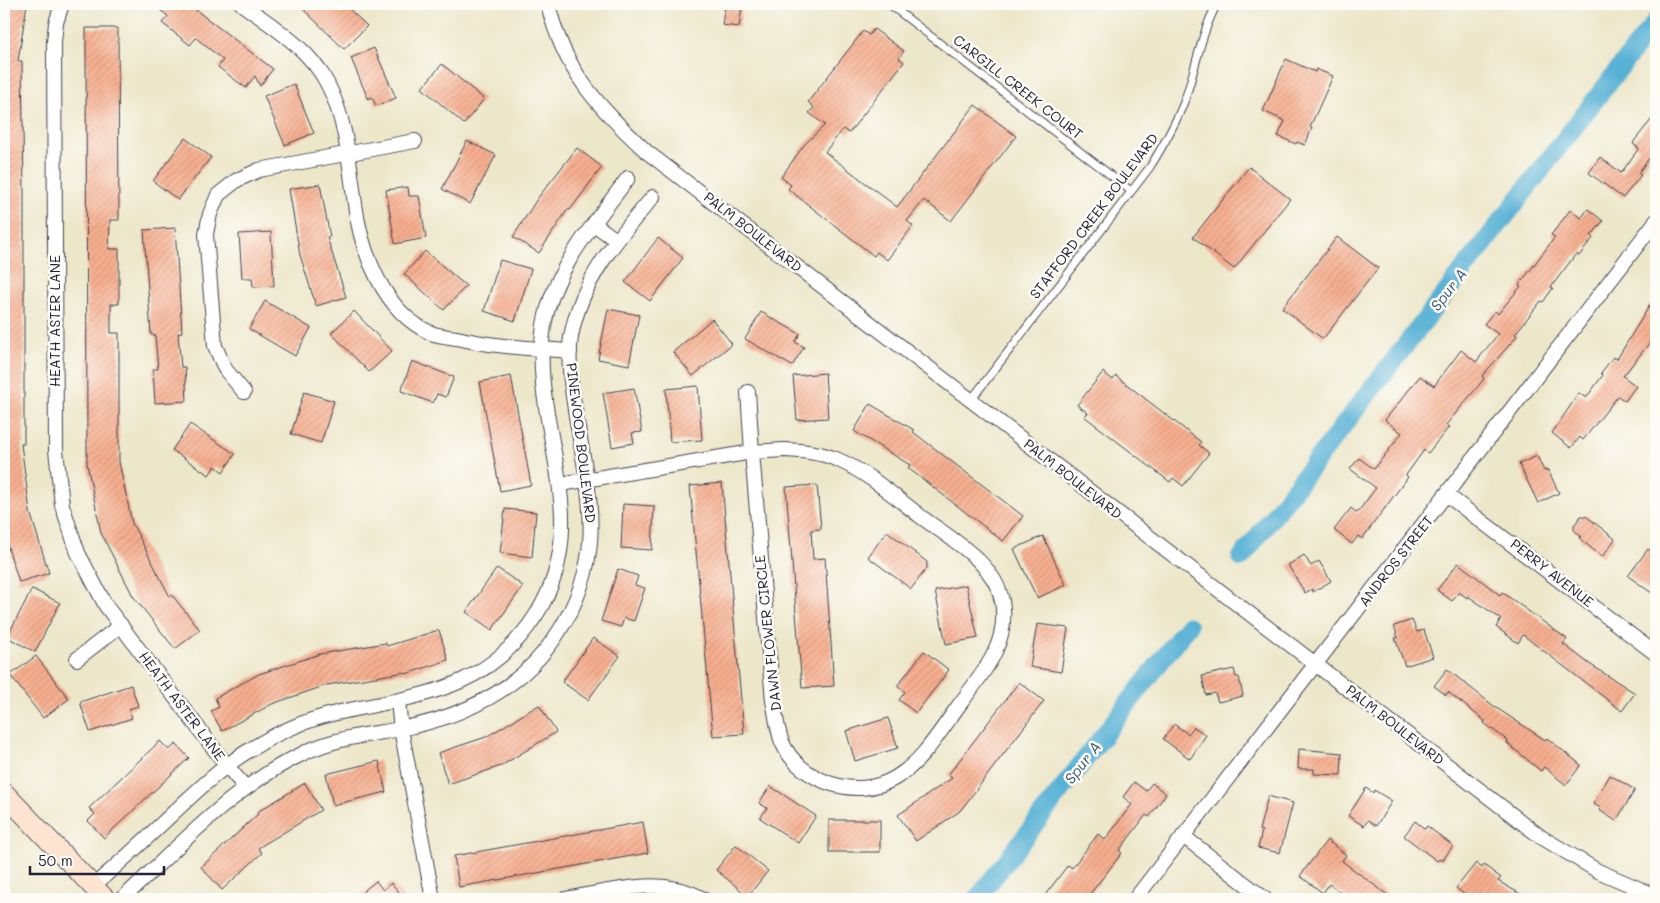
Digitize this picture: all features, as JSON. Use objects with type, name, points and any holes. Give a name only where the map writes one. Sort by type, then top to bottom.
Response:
[{"type":"main road","points":[[4,793],[99,895]]},
{"type":"street","name":"HEATH ASTER LANE","points":[[62,4],[56,23],[54,42],[57,468],[62,505],[78,553],[106,606],[245,787]]},
{"type":"street","points":[[242,4],[288,38],[309,58],[327,82],[342,119],[356,214],[362,238],[379,282],[394,304],[413,321],[431,333],[486,345],[570,351]]},
{"type":"street","name":"PALM BOULEVARD","points":[[548,4],[554,26],[570,63],[594,100],[647,152],[1317,664],[1541,838],[1598,871],[1651,897]]},
{"type":"street","points":[[244,392],[225,369],[215,346],[206,234],[210,214],[218,195],[238,180],[266,169],[415,141]]},
{"type":"street","name":"PINEWOOD BOULEVARD","points":[[99,895],[227,766],[252,748],[304,723],[335,714],[398,702],[459,683],[494,661],[517,640],[536,615],[547,594],[561,548],[564,508],[542,381],[544,324],[558,281],[570,259],[628,178]]},
{"type":"street","name":"PINEWOOD BOULEVARD","points":[[122,899],[221,806],[245,787],[305,752],[339,740],[401,729],[459,713],[515,682],[536,661],[558,634],[580,588],[589,555],[592,513],[571,384],[570,351],[577,312],[588,284],[616,240],[653,197]]},
{"type":"street","name":"ANDROS STREET","points":[[1135,899],[1447,495],[1656,220]]},
{"type":"street","points":[[594,224],[616,240]]},
{"type":"street","name":"DAWN FLOWER CIRCLE","points":[[748,392],[752,452],[773,702],[782,741],[798,765],[809,774],[834,785],[854,788],[873,786],[893,779],[912,766],[925,751],[994,658],[1002,639],[1004,618],[1002,599],[990,574],[968,552],[867,476],[836,459],[811,452],[784,450],[752,452]]},
{"type":"street","points":[[561,484],[752,452]]},
{"type":"street","name":"PERRY AVENUE","points":[[1447,495],[1656,654]]},
{"type":"street","points":[[77,659],[121,625]]},
{"type":"street","points":[[398,702],[401,729],[433,899]]},
{"type":"street","points":[[1183,836],[1265,899]]},
{"type":"street","points":[[566,899],[640,887],[666,886],[690,892],[702,899]]},
{"type":"lane","name":"CARGILL CREEK COURT","points":[[888,4],[1131,191]]},
{"type":"lane","name":"STAFFORD CREEK BOULEVARD","points":[[971,400],[1150,167],[1173,129],[1185,100],[1209,19],[1218,4]]},
{"type":"building","points":[[4,4],[27,4],[18,61],[22,61],[24,193],[24,444],[21,444],[30,512],[49,573],[19,582],[4,535]]},
{"type":"building","points":[[152,4],[188,4],[273,69],[260,86],[255,76],[246,88],[218,67],[223,60],[196,38],[190,45],[162,23],[168,16]]},
{"type":"building","points":[[298,4],[344,4],[367,26],[344,49]]},
{"type":"building","points":[[725,5],[742,7],[739,27],[722,25]]},
{"type":"building","points":[[86,28],[118,28],[119,220],[110,220],[109,249],[119,249],[119,304],[111,304],[111,333],[119,333],[119,462],[132,523],[170,597],[172,595],[200,630],[175,649],[133,596],[101,533],[87,464]]},
{"type":"building","points":[[874,29],[904,51],[899,58],[904,62],[849,133],[843,129],[825,152],[897,207],[975,105],[1016,136],[951,221],[924,200],[907,221],[913,226],[887,260],[877,252],[874,256],[788,189],[791,185],[781,177],[805,144],[825,125],[809,113],[814,107],[808,102],[863,31],[869,35]]},
{"type":"building","points":[[374,48],[396,98],[376,106],[372,97],[368,99],[351,58]]},
{"type":"building","points":[[1286,59],[1315,72],[1316,69],[1333,76],[1310,127],[1312,128],[1305,145],[1297,142],[1296,144],[1278,136],[1285,121],[1263,111]]},
{"type":"building","points":[[442,64],[484,99],[464,124],[422,88]]},
{"type":"building","points":[[294,84],[314,133],[285,145],[264,96]]},
{"type":"building","points":[[1656,114],[1656,149],[1638,173],[1641,175],[1623,198],[1589,173],[1600,157],[1621,173],[1639,148],[1633,144],[1635,140]]},
{"type":"building","points":[[185,138],[211,157],[178,200],[153,181]]},
{"type":"building","points":[[467,141],[496,155],[470,204],[442,189]]},
{"type":"building","points":[[577,148],[602,167],[570,210],[568,209],[539,253],[513,237],[537,199]]},
{"type":"building","points":[[1249,167],[1290,199],[1234,269],[1193,237]]},
{"type":"building","points":[[320,184],[330,237],[327,237],[346,297],[316,306],[300,255],[289,189]]},
{"type":"building","points":[[408,187],[409,196],[419,196],[426,238],[395,244],[386,190]]},
{"type":"building","points":[[1588,209],[1603,221],[1591,236],[1593,238],[1579,256],[1576,254],[1551,287],[1553,288],[1543,302],[1541,301],[1515,334],[1517,336],[1482,376],[1484,379],[1446,425],[1449,427],[1428,453],[1424,450],[1406,475],[1408,477],[1362,539],[1358,536],[1352,544],[1334,530],[1351,508],[1357,513],[1376,488],[1350,469],[1359,458],[1374,469],[1402,433],[1385,420],[1420,376],[1434,386],[1461,350],[1476,362],[1498,334],[1484,324],[1495,311],[1498,314],[1521,286],[1519,285],[1555,237],[1551,235],[1570,210],[1581,218]]},
{"type":"building","points":[[175,228],[182,332],[178,333],[181,367],[185,367],[187,401],[155,403],[153,369],[158,369],[155,335],[151,335],[144,230]]},
{"type":"building","points":[[271,232],[274,286],[253,287],[252,278],[242,278],[239,234]]},
{"type":"building","points":[[1337,237],[1378,268],[1323,339],[1282,308]]},
{"type":"building","points":[[658,238],[683,258],[650,301],[625,282]]},
{"type":"building","points":[[425,251],[466,286],[444,310],[404,274]]},
{"type":"building","points":[[500,260],[531,269],[515,321],[484,311]]},
{"type":"building","points":[[1656,295],[1656,335],[1623,376],[1636,386],[1625,401],[1618,396],[1583,440],[1580,437],[1571,448],[1552,433],[1579,393],[1586,398],[1603,375],[1601,373],[1613,357],[1617,359]]},
{"type":"building","points":[[265,301],[311,328],[295,356],[249,329]]},
{"type":"building","points":[[608,309],[639,315],[629,365],[598,359]]},
{"type":"building","points":[[354,311],[392,351],[369,372],[331,333]]},
{"type":"building","points":[[761,312],[800,334],[795,342],[804,347],[792,366],[745,339]]},
{"type":"building","points":[[712,319],[732,344],[693,376],[673,352]]},
{"type":"building","points":[[412,361],[454,377],[446,397],[437,394],[433,403],[401,391]]},
{"type":"building","points":[[1103,372],[1113,380],[1116,376],[1201,442],[1199,445],[1209,453],[1183,486],[1173,478],[1170,482],[1084,416],[1088,413],[1077,405]]},
{"type":"building","points":[[825,373],[828,418],[797,420],[793,376]]},
{"type":"building","points":[[511,376],[531,485],[500,491],[480,382]]},
{"type":"building","points":[[698,386],[702,440],[670,442],[666,389]]},
{"type":"building","points":[[634,388],[642,432],[632,433],[634,443],[612,447],[603,393]]},
{"type":"building","points":[[304,392],[334,401],[321,443],[291,434]]},
{"type":"building","points":[[870,404],[914,430],[913,432],[1023,516],[1003,541],[908,468],[910,465],[854,431]]},
{"type":"building","points":[[190,424],[235,454],[223,472],[215,466],[209,475],[172,450]]},
{"type":"building","points":[[1537,456],[1544,471],[1548,470],[1559,493],[1538,503],[1519,464]]},
{"type":"building","points":[[722,483],[744,734],[713,736],[690,486]]},
{"type":"building","points":[[817,485],[821,529],[811,530],[813,559],[825,558],[834,686],[802,688],[786,487]]},
{"type":"building","points":[[623,504],[654,506],[652,550],[621,548]]},
{"type":"building","points":[[505,509],[536,512],[532,557],[500,553]]},
{"type":"building","points":[[1581,516],[1586,516],[1615,539],[1602,557],[1579,538],[1581,536],[1574,530],[1574,525]]},
{"type":"building","points":[[887,531],[927,562],[927,568],[911,589],[868,557]]},
{"type":"building","points":[[1043,536],[1066,585],[1037,598],[1014,549]]},
{"type":"building","points":[[1648,549],[1656,555],[1656,596],[1628,576]]},
{"type":"building","points":[[1304,555],[1311,566],[1319,561],[1331,581],[1313,592],[1312,589],[1305,593],[1288,565]]},
{"type":"building","points":[[1458,563],[1500,595],[1502,592],[1567,639],[1563,644],[1591,665],[1635,693],[1622,711],[1523,635],[1518,643],[1496,627],[1501,619],[1468,596],[1467,598],[1459,592],[1452,601],[1437,590]]},
{"type":"building","points":[[497,568],[523,586],[492,630],[466,612]]},
{"type":"building","points":[[618,569],[638,576],[635,585],[645,588],[634,621],[624,618],[621,627],[601,621]]},
{"type":"building","points":[[966,585],[978,638],[946,644],[935,591]]},
{"type":"building","points":[[32,589],[60,603],[35,652],[7,637]]},
{"type":"building","points":[[1412,620],[1417,632],[1424,630],[1433,657],[1405,666],[1395,638],[1398,638],[1394,626]]},
{"type":"building","points":[[1037,624],[1068,628],[1061,672],[1030,667]]},
{"type":"building","points":[[439,630],[448,660],[406,674],[405,672],[327,685],[272,704],[222,731],[211,711],[219,707],[215,698],[259,674],[320,654],[386,643],[387,646]]},
{"type":"building","points":[[593,638],[620,656],[588,700],[562,682]]},
{"type":"building","points":[[924,651],[949,670],[916,713],[899,700],[905,692],[897,686]]},
{"type":"building","points":[[36,656],[69,699],[43,718],[10,675]]},
{"type":"building","points":[[1234,669],[1236,677],[1239,677],[1243,696],[1218,702],[1215,693],[1206,695],[1202,676]]},
{"type":"building","points":[[1447,669],[1495,707],[1545,740],[1547,738],[1581,765],[1566,785],[1544,767],[1541,771],[1507,743],[1508,741],[1484,723],[1485,721],[1448,692],[1446,695],[1434,686]]},
{"type":"building","points":[[1019,682],[1044,701],[960,811],[916,841],[898,815],[952,778],[948,775]]},
{"type":"building","points":[[131,685],[138,706],[129,709],[132,718],[90,732],[80,702]]},
{"type":"building","points":[[539,705],[556,732],[501,766],[448,784],[438,753],[486,737]]},
{"type":"building","points":[[888,718],[898,748],[855,761],[846,731]]},
{"type":"building","points":[[1174,724],[1188,734],[1194,727],[1206,735],[1190,759],[1163,739]]},
{"type":"building","points":[[160,741],[169,750],[176,744],[189,758],[104,838],[88,821],[95,814],[89,808]]},
{"type":"building","points":[[1299,749],[1342,753],[1341,775],[1314,774],[1314,769],[1298,769]]},
{"type":"building","points":[[379,761],[386,792],[333,805],[326,774]]},
{"type":"building","points":[[1610,775],[1635,790],[1616,821],[1599,810],[1601,808],[1593,804]]},
{"type":"building","points":[[1134,782],[1146,791],[1152,783],[1166,794],[1149,817],[1146,815],[1119,851],[1122,853],[1086,899],[1042,899],[1068,865],[1072,868],[1098,834],[1105,840],[1132,804],[1123,797]]},
{"type":"building","points":[[305,783],[321,810],[258,848],[262,853],[222,890],[201,867],[258,814],[257,812]]},
{"type":"building","points":[[770,786],[816,816],[798,843],[760,818],[767,808],[759,803]]},
{"type":"building","points":[[1366,788],[1373,793],[1374,790],[1392,801],[1376,826],[1368,820],[1364,826],[1348,816]]},
{"type":"building","points":[[1268,796],[1293,803],[1280,853],[1258,848],[1262,831],[1259,830]]},
{"type":"building","points":[[829,820],[880,820],[880,852],[829,852]]},
{"type":"building","points":[[1415,821],[1425,829],[1427,826],[1453,846],[1442,861],[1439,859],[1437,861],[1404,836]]},
{"type":"building","points":[[643,822],[648,853],[459,887],[454,856]]},
{"type":"building","points":[[1327,840],[1346,855],[1342,861],[1393,899],[1349,899],[1329,884],[1323,893],[1300,876]]},
{"type":"building","points":[[736,845],[768,871],[748,896],[716,870]]},
{"type":"building","points":[[1476,863],[1482,868],[1484,865],[1501,878],[1498,881],[1529,899],[1470,899],[1456,888]]},
{"type":"building","points":[[376,881],[383,890],[391,883],[405,899],[354,899]]},
{"type":"waterway","name":"Spur A","points":[[1241,558],[1656,21]]},
{"type":"waterway","name":"Spur A","points":[[977,899],[1188,626]]}]
